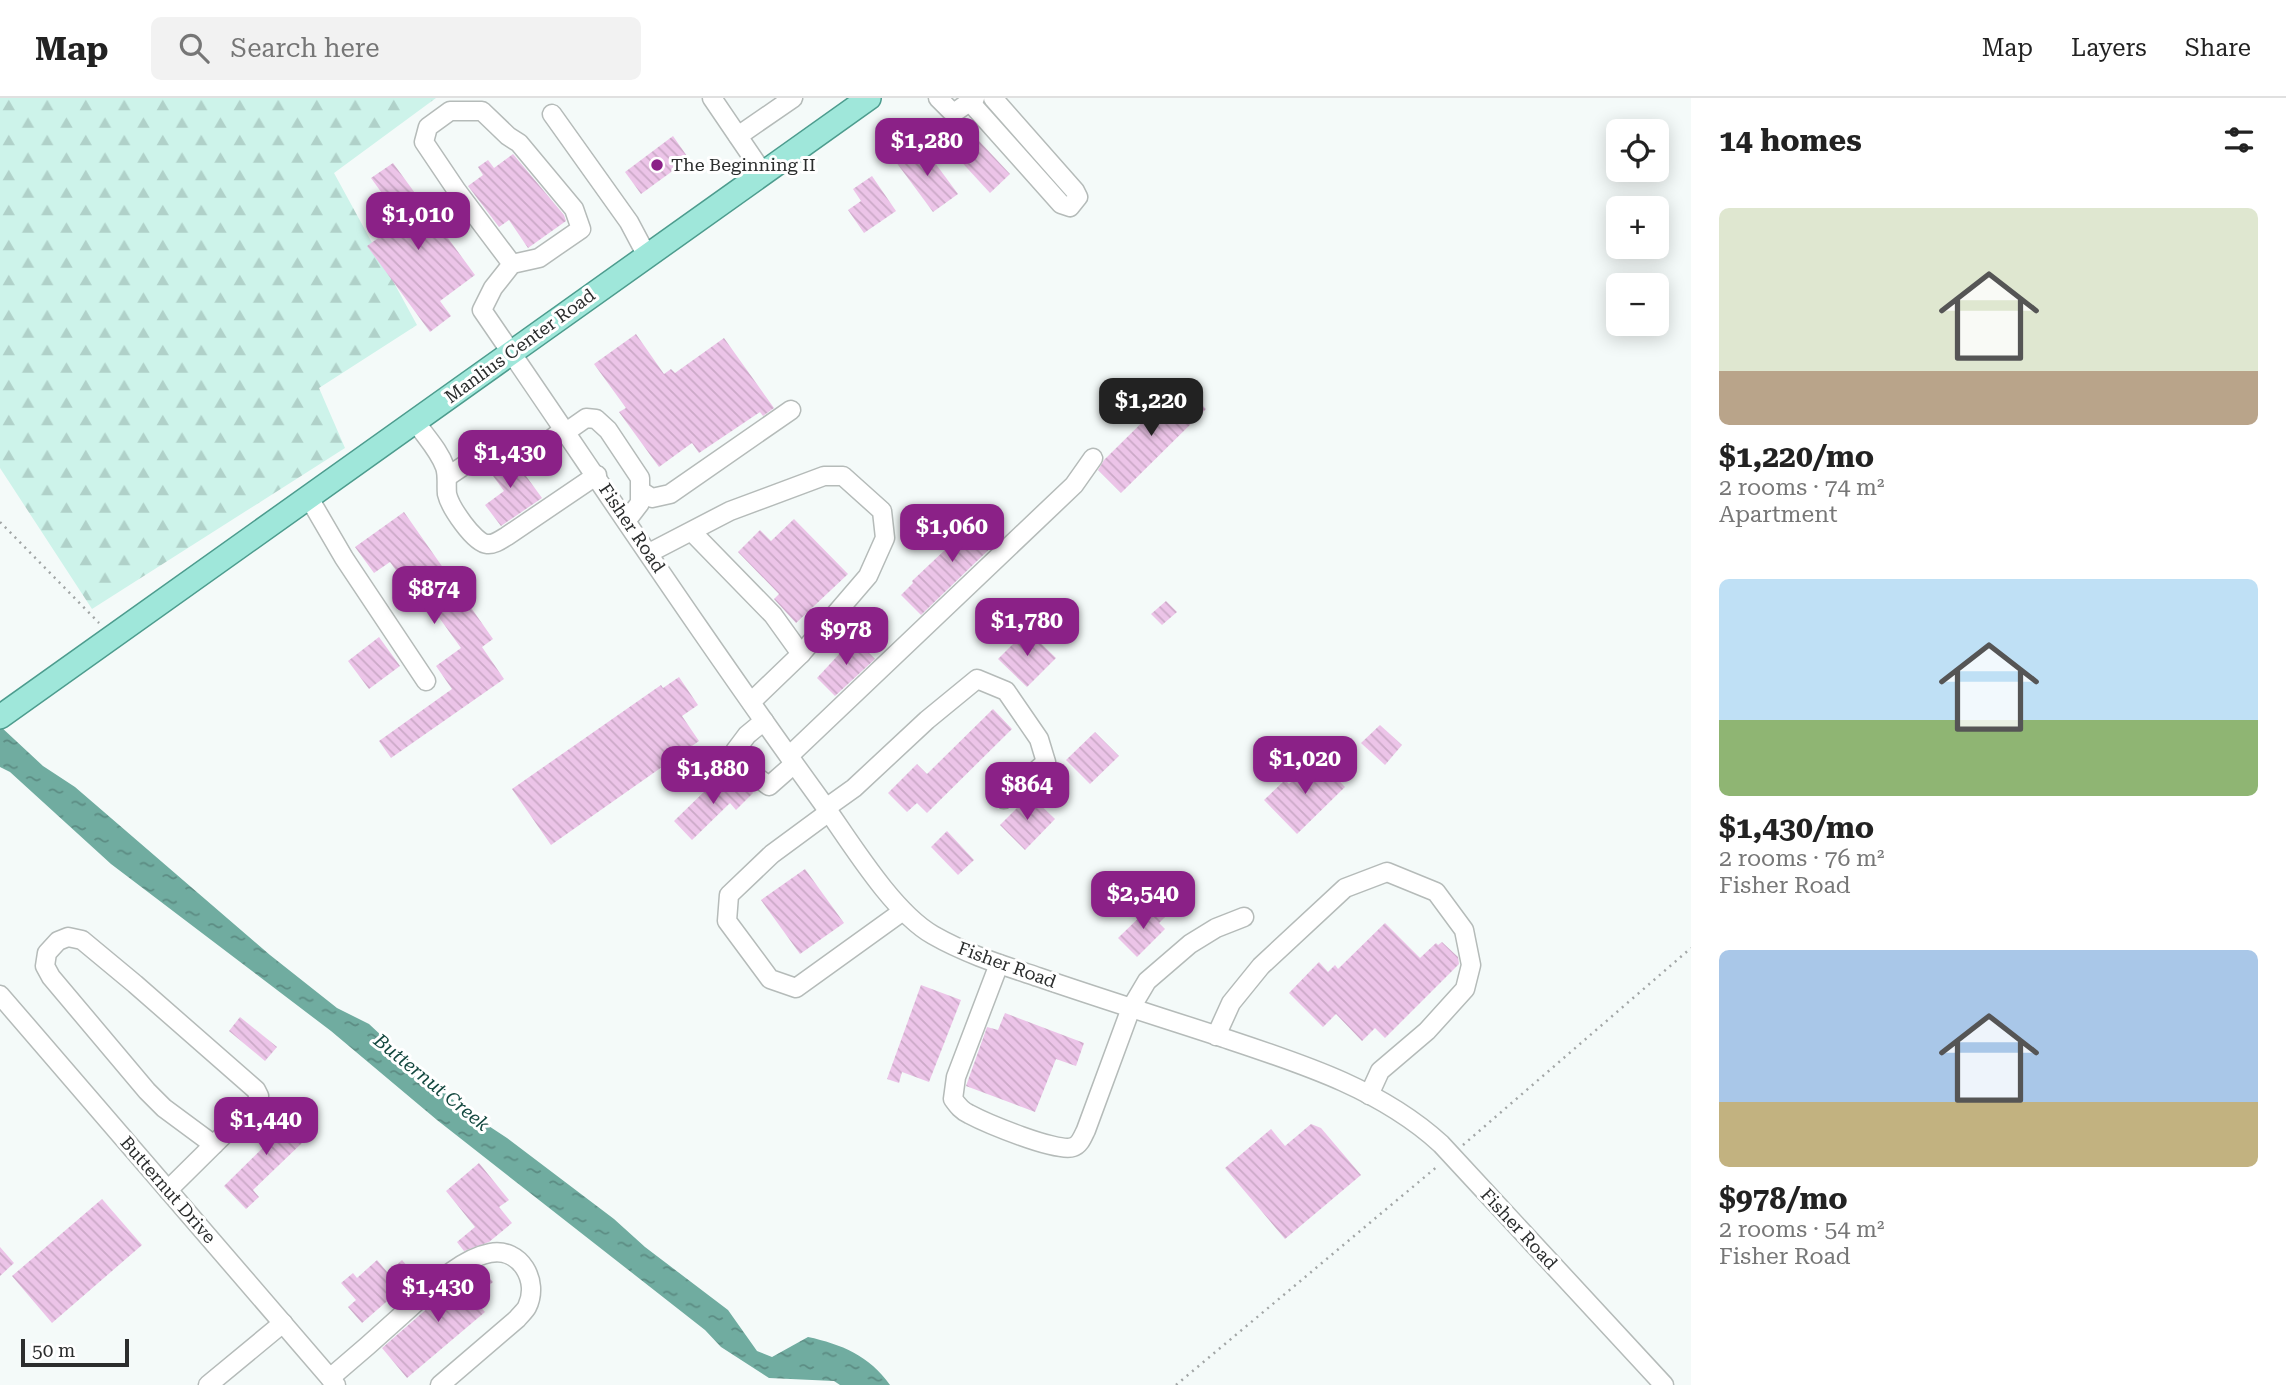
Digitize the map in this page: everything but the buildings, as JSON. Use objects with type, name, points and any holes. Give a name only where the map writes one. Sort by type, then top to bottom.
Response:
[{"type":"main road","name":"Manlius Center Road","points":[[7,712],[869,98]]},
{"type":"street","points":[[712,98],[763,173]]},
{"type":"street","points":[[738,136],[793,98]]},
{"type":"street","points":[[938,98],[951,111],[958,110],[972,100],[1060,204],[1070,207],[1078,197],[1076,191],[993,98]]},
{"type":"street","points":[[482,110],[519,143],[574,209],[581,229],[540,258],[512,264],[424,142],[428,127],[450,111],[482,110]]},
{"type":"street","points":[[552,114],[629,222],[647,256]]},
{"type":"street","name":"Fisher Road","points":[[512,264],[493,288],[482,310],[791,760],[903,911],[929,933],[959,949],[1294,1061],[1404,1114],[1419,1124],[1451,1155],[1664,1385]]},
{"type":"street","points":[[641,491],[652,498],[670,494],[792,410]]},
{"type":"street","points":[[447,477],[499,442],[540,444],[586,418],[596,419],[608,430],[640,478],[640,503],[627,520]]},
{"type":"street","points":[[415,421],[441,457],[447,477],[447,495],[452,506],[469,531],[486,544],[495,543],[508,536],[597,475]]},
{"type":"street","points":[[764,721],[747,735],[735,751],[751,773],[769,786],[791,760],[1074,485],[1093,458]]},
{"type":"street","points":[[649,553],[730,511],[824,476],[843,476],[882,511],[885,538],[868,576],[801,654],[751,702]]},
{"type":"street","points":[[309,498],[344,558],[426,681]]},
{"type":"street","points":[[692,531],[773,615],[801,654]]},
{"type":"street","points":[[903,911],[796,988],[771,979],[727,922],[729,895],[772,854],[854,788],[976,679],[1006,691],[1039,739],[1046,762],[1004,799]]},
{"type":"street","points":[[1216,1035],[1231,1003],[1261,966],[1345,888],[1387,872],[1436,892],[1464,930],[1471,965],[1465,989],[1427,1031],[1380,1070],[1369,1095]]},
{"type":"street","points":[[999,964],[956,1077],[953,1099],[969,1114],[1037,1142],[1060,1148],[1073,1147],[1083,1138],[1131,1008],[1147,981],[1190,944],[1216,928],[1244,917]]},
{"type":"street","points":[[168,1190],[214,1145],[256,1103],[259,1096],[256,1090],[82,940],[68,937],[58,941],[47,953],[46,966],[51,977],[164,1108],[214,1145]]},
{"type":"street","name":"Butternut Drive","points":[[0,995],[333,1382]]},
{"type":"street","points":[[333,1382],[455,1268],[488,1253],[503,1252],[512,1256],[525,1267],[531,1278],[527,1307],[517,1319],[440,1385]]},
{"type":"street","points":[[208,1385],[283,1323]]},
{"type":"path","points":[[0,522],[113,638]]},
{"type":"path","points":[[1176,1385],[1451,1155],[1691,948]]},
{"type":"green space","points":[[0,98],[436,98],[334,173],[417,325],[319,388],[345,448],[92,609],[0,468]]},
{"type":"water","points":[[0,726],[43,766],[75,787],[270,955],[337,1008],[369,1024],[397,1050],[416,1077],[434,1095],[445,1093],[466,1111],[507,1138],[728,1310],[757,1351],[772,1357],[808,1337],[820,1340],[864,1359],[890,1385],[840,1385],[834,1381],[769,1378],[721,1347],[705,1330],[437,1120],[331,1031],[111,864],[10,772],[0,767]]},
{"type":"place","name":"The Beginning II","points":[[657,165]]},
{"type":"water label","name":"Butternut Creek","points":[[432,1082]]}]
